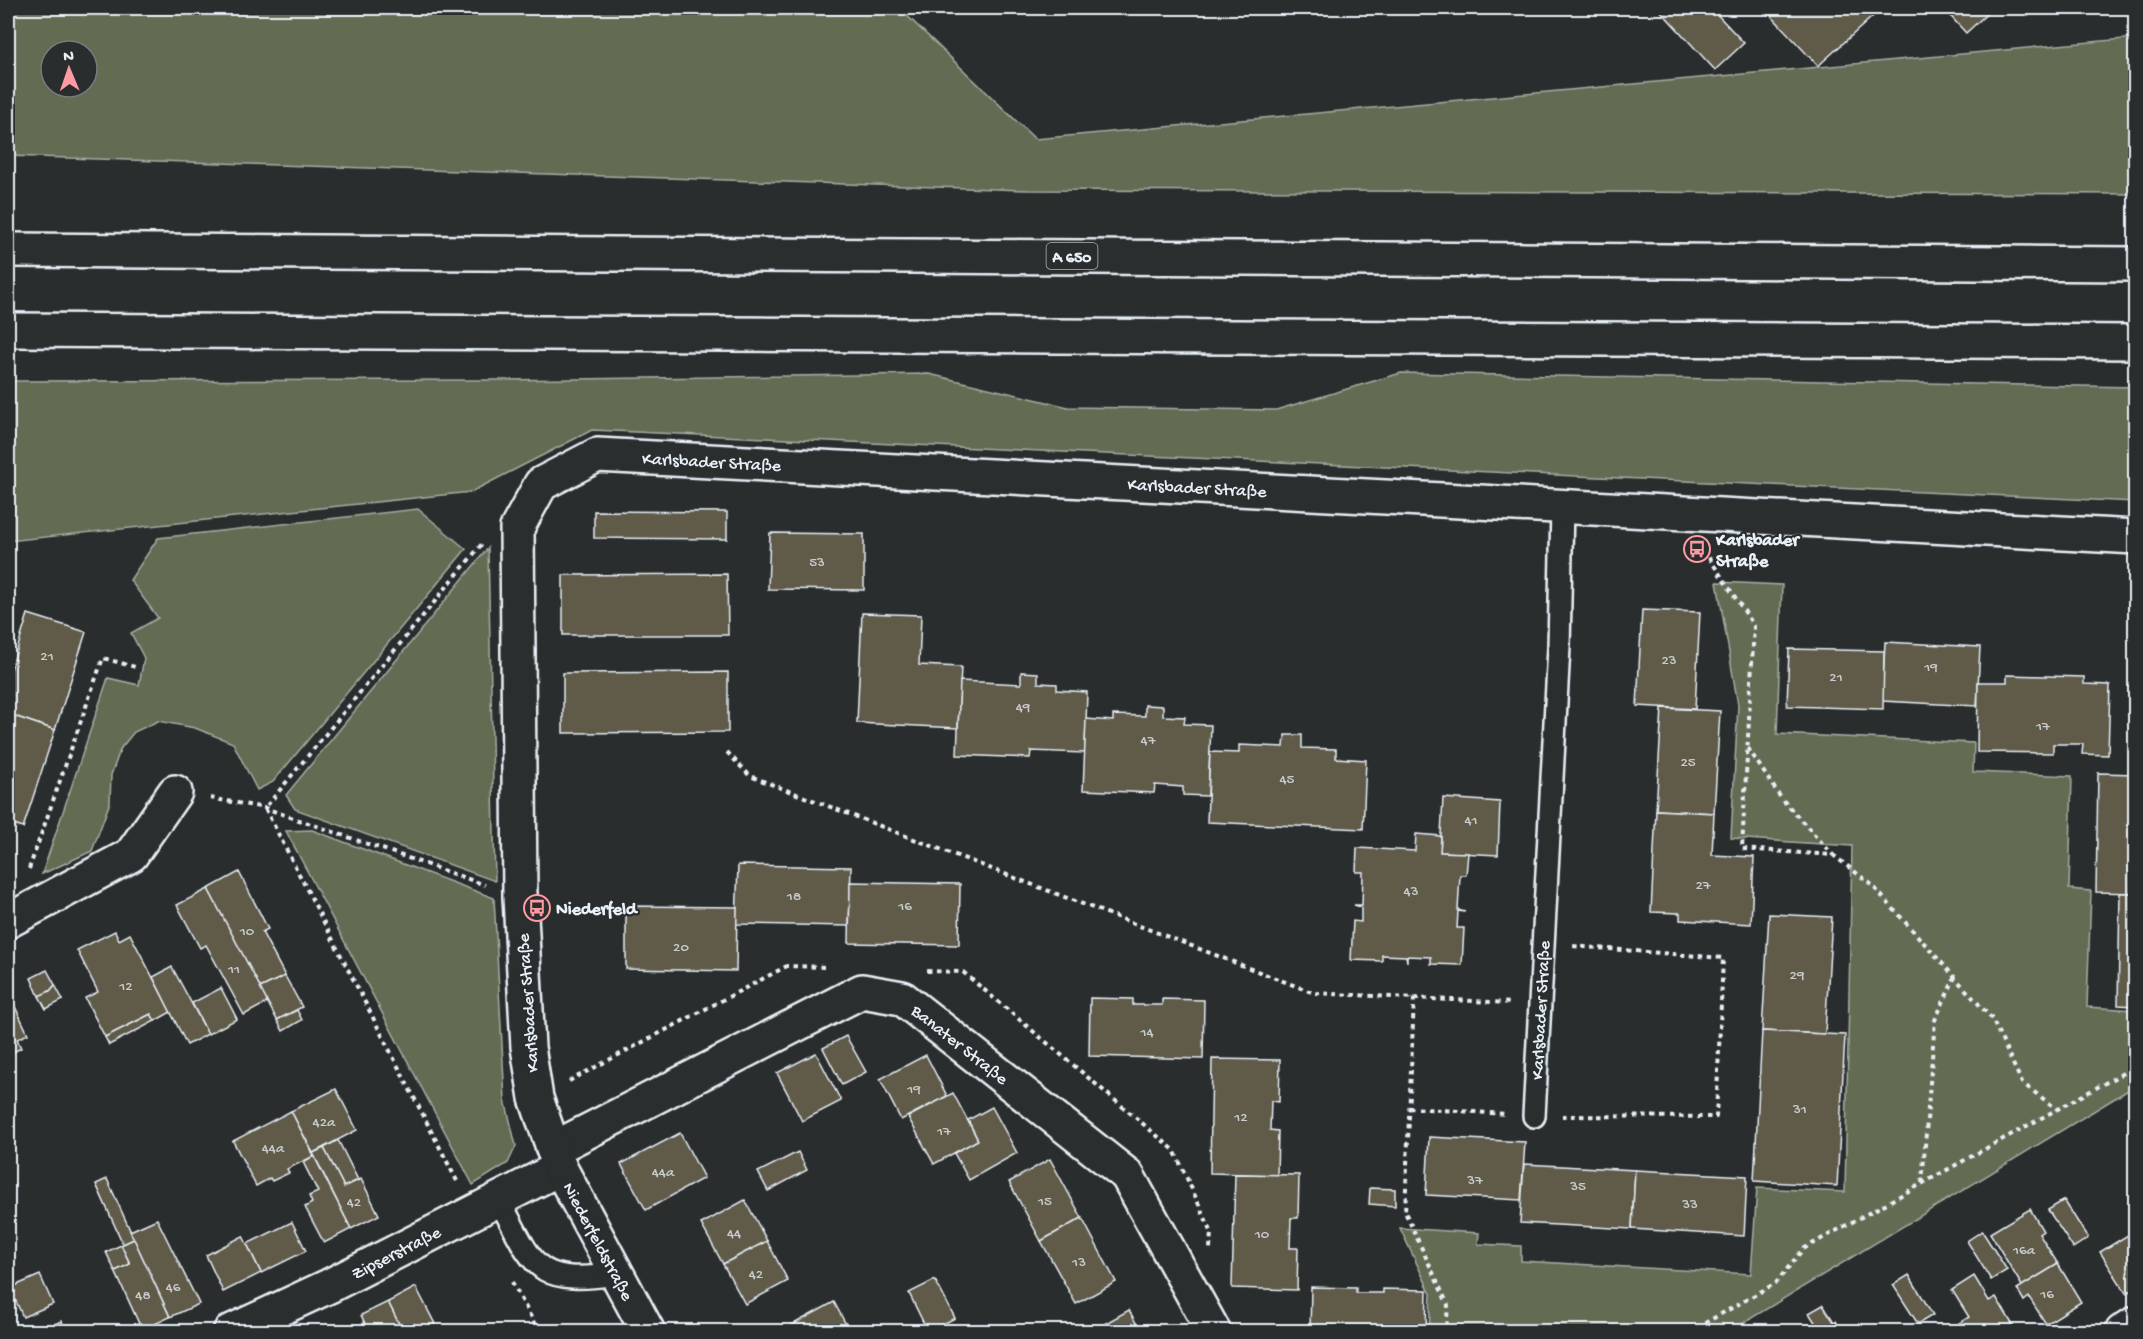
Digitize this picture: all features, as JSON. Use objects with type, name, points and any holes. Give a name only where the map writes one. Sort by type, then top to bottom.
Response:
[{"type":"main road","name":"A 650","points":[[8,250],[2136,264]]},
{"type":"main road","points":[[8,330],[2136,342]]},
{"type":"main road","name":"Karlsbader Straße","points":[[556,1158],[536,1098],[528,1047],[520,897],[517,528],[541,484],[597,455],[2136,537]]},
{"type":"main road","points":[[9,920],[131,855],[175,792]]},
{"type":"main road","name":"Banater Straße","points":[[556,1158],[861,990],[902,998],[1127,1175],[1214,1332]]},
{"type":"main road","name":"Zipserstraße","points":[[230,1332],[329,1286],[487,1206],[556,1158]]},
{"type":"main road","name":"Niederfeldstraße","points":[[556,1158],[648,1332]]},
{"type":"main road","points":[[2122,1332],[2136,1323]]},
{"type":"lane","name":"Karlsbader Straße","points":[[1534,1116],[1559,647],[1562,507]]},
{"type":"lane","points":[[487,1206],[534,1263],[544,1271],[579,1279],[617,1274]]},
{"type":"path","points":[[1681,514],[1754,626],[1742,849],[1833,855]]},
{"type":"path","points":[[266,808],[487,538],[517,528]]},
{"type":"path","points":[[9,920],[103,658],[135,667]]},
{"type":"path","points":[[1748,748],[1781,798],[1833,855],[1872,885],[1992,1019],[2022,1083],[2057,1109]]},
{"type":"path","points":[[727,752],[750,777],[1314,993],[1539,1004]]},
{"type":"path","points":[[175,792],[266,808],[520,897]]},
{"type":"path","points":[[266,808],[487,1206]]},
{"type":"path","points":[[1409,1108],[1534,1116],[1716,1117],[1723,958],[1543,943]]},
{"type":"path","points":[[1922,1184],[1935,1020],[1955,977]]},
{"type":"path","points":[[1414,998],[1405,1212],[1448,1305],[1446,1332]]},
{"type":"path","points":[[1689,1332],[1776,1283],[1803,1249],[2136,1066]]},
{"type":"path","points":[[507,1272],[539,1332]]},
{"type":"green space","points":[[8,8],[899,8],[1035,139],[2135,38],[2135,194],[1027,190],[8,156]]},
{"type":"green space","points":[[1401,373],[2135,387],[2135,502],[592,430],[471,492],[8,541],[8,381],[498,380],[929,374],[1068,407],[1276,410]]},
{"type":"green space","points":[[418,509],[466,549],[273,782],[257,790],[233,743],[195,728],[158,721],[134,732],[121,748],[111,775],[110,802],[92,851],[42,874],[108,678],[139,685],[144,658],[131,633],[158,618],[130,580],[158,538]]},
{"type":"green space","points":[[488,548],[495,881],[295,809],[286,795]]},
{"type":"green space","points":[[1717,582],[1782,585],[1777,734],[1974,743],[1973,772],[2072,776],[2069,889],[2091,891],[2087,1007],[2135,1010],[2135,1086],[1730,1331],[1429,1331],[1431,1294],[1400,1228],[1479,1233],[1478,1244],[1521,1246],[1521,1261],[1751,1274],[1757,1188],[1845,1192],[1852,846],[1731,838],[1738,705]]},
{"type":"green space","points":[[312,830],[494,898],[505,1100],[516,1146],[508,1163],[473,1185],[286,831]]},
{"type":"building","points":[[1658,8],[1711,8],[1744,43],[1715,70]]},
{"type":"building","points":[[1764,8],[1882,8],[1818,66]]},
{"type":"building","points":[[1943,8],[1993,8],[1966,33]]},
{"type":"building","points":[[594,511],[727,512],[727,539],[594,538]]},
{"type":"building","points":[[770,533],[864,534],[864,590],[768,589]]},
{"type":"building","points":[[727,574],[728,635],[563,635],[563,575]]},
{"type":"building","points":[[1642,610],[1700,612],[1695,709],[1637,706]]},
{"type":"building","points":[[862,613],[921,615],[919,665],[961,667],[958,728],[857,723]]},
{"type":"building","points":[[28,614],[86,632],[55,730],[8,714],[8,679]]},
{"type":"building","points":[[1885,642],[1980,647],[1977,706],[1882,701]]},
{"type":"building","points":[[1789,649],[1884,651],[1883,709],[1787,706]]},
{"type":"building","points":[[728,672],[728,732],[563,733],[563,673]]},
{"type":"building","points":[[1021,672],[1038,673],[1038,683],[1057,684],[1057,690],[1087,692],[1085,753],[1031,751],[1030,758],[957,755],[960,681],[1021,684]]},
{"type":"building","points":[[2007,675],[2084,677],[2084,684],[2110,685],[2108,755],[2082,754],[2083,744],[2053,744],[2053,753],[1977,752],[1978,682],[2007,682]]},
{"type":"building","points":[[1145,705],[1163,706],[1163,716],[1185,717],[1184,724],[1211,725],[1208,796],[1183,795],[1183,787],[1155,785],[1154,793],[1083,790],[1086,719],[1113,721],[1113,715],[1145,716]]},
{"type":"building","points":[[1662,708],[1720,711],[1714,813],[1656,810]]},
{"type":"building","points":[[8,714],[55,730],[23,828],[8,823]]},
{"type":"building","points":[[1285,735],[1302,735],[1302,748],[1336,749],[1336,758],[1366,760],[1363,829],[1207,822],[1210,752],[1239,753],[1239,745],[1284,747]]},
{"type":"building","points":[[2098,773],[2136,774],[2136,893],[2096,892]]},
{"type":"building","points":[[1443,798],[1500,802],[1498,855],[1440,852]]},
{"type":"building","points":[[1656,810],[1714,813],[1712,855],[1754,857],[1751,924],[1680,920],[1680,913],[1651,912]]},
{"type":"building","points":[[1416,834],[1441,836],[1440,852],[1468,853],[1466,875],[1460,875],[1458,910],[1465,912],[1458,911],[1457,928],[1464,928],[1462,965],[1431,964],[1431,957],[1407,956],[1407,962],[1406,956],[1382,955],[1382,961],[1351,960],[1353,921],[1361,922],[1361,907],[1354,905],[1362,905],[1363,872],[1356,872],[1357,848],[1415,851]]},
{"type":"building","points":[[738,865],[851,867],[849,926],[736,924]]},
{"type":"building","points":[[239,872],[268,929],[262,932],[285,976],[260,988],[208,889]]},
{"type":"building","points":[[850,882],[960,884],[959,945],[849,943]]},
{"type":"building","points":[[208,889],[268,1002],[244,1015],[206,945],[200,948],[177,905]]},
{"type":"building","points":[[2120,893],[2136,893],[2136,1006],[2118,1005]]},
{"type":"building","points":[[626,906],[737,907],[736,971],[626,969]]},
{"type":"building","points":[[1769,914],[1832,917],[1825,1034],[1762,1031]]},
{"type":"building","points":[[115,931],[119,940],[130,934],[171,1012],[155,1021],[151,1014],[105,1037],[85,998],[98,992],[77,950]]},
{"type":"building","points":[[172,967],[208,1034],[187,1045],[153,977]]},
{"type":"building","points":[[47,970],[55,985],[50,991],[39,996],[31,978]]},
{"type":"building","points":[[285,976],[302,1007],[277,1020],[260,988]]},
{"type":"building","points":[[55,985],[63,1000],[46,1009],[39,996],[50,991]]},
{"type":"building","points":[[221,988],[237,1019],[208,1034],[192,1003]]},
{"type":"building","points":[[10,996],[28,1034],[17,1039],[21,1048],[8,1055],[8,997]]},
{"type":"building","points":[[1090,998],[1133,999],[1133,1005],[1162,1005],[1162,999],[1204,1000],[1203,1059],[1089,1056]]},
{"type":"building","points":[[297,1010],[302,1020],[283,1031],[277,1020]]},
{"type":"building","points":[[151,1014],[155,1021],[109,1045],[105,1037]]},
{"type":"building","points":[[1762,1031],[1845,1035],[1837,1186],[1754,1181]]},
{"type":"building","points":[[846,1036],[866,1072],[842,1085],[823,1048]]},
{"type":"building","points":[[816,1053],[841,1101],[802,1121],[777,1073]]},
{"type":"building","points":[[926,1055],[947,1096],[901,1120],[880,1079]]},
{"type":"building","points":[[1212,1059],[1280,1060],[1279,1102],[1271,1101],[1270,1130],[1278,1131],[1277,1175],[1210,1173]]},
{"type":"building","points":[[336,1089],[357,1130],[313,1153],[291,1111]]},
{"type":"building","points":[[953,1093],[978,1140],[934,1164],[908,1117]]},
{"type":"building","points":[[992,1107],[1017,1153],[969,1180],[954,1153],[978,1140],[968,1120]]},
{"type":"building","points":[[291,1111],[314,1156],[287,1169],[289,1173],[272,1181],[270,1178],[256,1186],[233,1141]]},
{"type":"building","points":[[680,1133],[704,1178],[646,1210],[621,1164]]},
{"type":"building","points":[[1429,1137],[1525,1142],[1521,1200],[1426,1195]]},
{"type":"building","points":[[338,1140],[358,1180],[344,1187],[324,1148]]},
{"type":"building","points":[[324,1148],[344,1187],[361,1179],[379,1215],[351,1229],[313,1153]]},
{"type":"building","points":[[798,1152],[807,1170],[768,1191],[758,1172]]},
{"type":"building","points":[[314,1156],[351,1229],[324,1243],[305,1207],[312,1203],[309,1196],[318,1192],[303,1162]]},
{"type":"building","points":[[1050,1159],[1082,1218],[1041,1241],[1009,1182]]},
{"type":"building","points":[[1524,1164],[1635,1170],[1632,1229],[1520,1223]]},
{"type":"building","points":[[1635,1170],[1747,1176],[1744,1236],[1632,1229]]},
{"type":"building","points":[[1235,1174],[1299,1175],[1298,1218],[1291,1218],[1290,1248],[1298,1248],[1297,1290],[1232,1288]]},
{"type":"building","points":[[107,1179],[134,1239],[123,1244],[96,1184]]},
{"type":"building","points":[[1370,1188],[1395,1189],[1395,1206],[1369,1204]]},
{"type":"building","points":[[745,1200],[767,1241],[723,1264],[701,1224]]},
{"type":"building","points":[[2064,1200],[2088,1238],[2073,1248],[2048,1210]]},
{"type":"building","points":[[2030,1209],[2043,1231],[2039,1234],[2058,1264],[2022,1286],[1990,1233]]},
{"type":"building","points":[[1082,1218],[1116,1282],[1076,1304],[1041,1241]]},
{"type":"building","points":[[157,1219],[199,1304],[170,1317],[130,1231]]},
{"type":"building","points":[[292,1222],[306,1251],[261,1273],[247,1244]]},
{"type":"building","points":[[2136,1230],[2136,1288],[2126,1293],[2100,1252]]},
{"type":"building","points":[[1982,1231],[2007,1270],[1991,1280],[1967,1241]]},
{"type":"building","points":[[243,1236],[261,1273],[223,1292],[206,1255]]},
{"type":"building","points":[[134,1239],[170,1317],[142,1330],[115,1271],[130,1264],[121,1245]]},
{"type":"building","points":[[767,1241],[788,1281],[745,1304],[723,1264]]},
{"type":"building","points":[[121,1245],[130,1264],[115,1271],[106,1252]]},
{"type":"building","points":[[2058,1264],[2081,1302],[2046,1324],[2029,1297],[2024,1301],[2017,1289]]},
{"type":"building","points":[[40,1275],[53,1304],[23,1317],[10,1288]]},
{"type":"building","points":[[1909,1275],[1933,1315],[1918,1324],[1893,1285]]},
{"type":"building","points":[[1974,1276],[1989,1301],[1996,1297],[2017,1332],[1945,1332],[1969,1317],[1952,1290]]},
{"type":"building","points":[[935,1280],[955,1318],[928,1332],[909,1293]]},
{"type":"building","points":[[416,1287],[435,1324],[431,1326],[434,1332],[403,1332],[388,1302]]},
{"type":"building","points":[[1311,1287],[1356,1288],[1356,1293],[1383,1293],[1383,1289],[1427,1290],[1426,1332],[1310,1332]]},
{"type":"building","points":[[388,1302],[403,1332],[369,1332],[361,1315]]},
{"type":"building","points":[[834,1302],[850,1332],[779,1332]]},
{"type":"building","points":[[1823,1305],[1842,1332],[1821,1332],[1809,1313]]},
{"type":"building","points":[[1129,1310],[1141,1332],[1090,1332]]},
{"type":"building","points":[[62,1321],[66,1332],[47,1332],[45,1328]]},
{"type":"place","name":"Karlsbader Straße","points":[[1697,549]]},
{"type":"place","name":"Niederfeld","points":[[537,908]]}]
